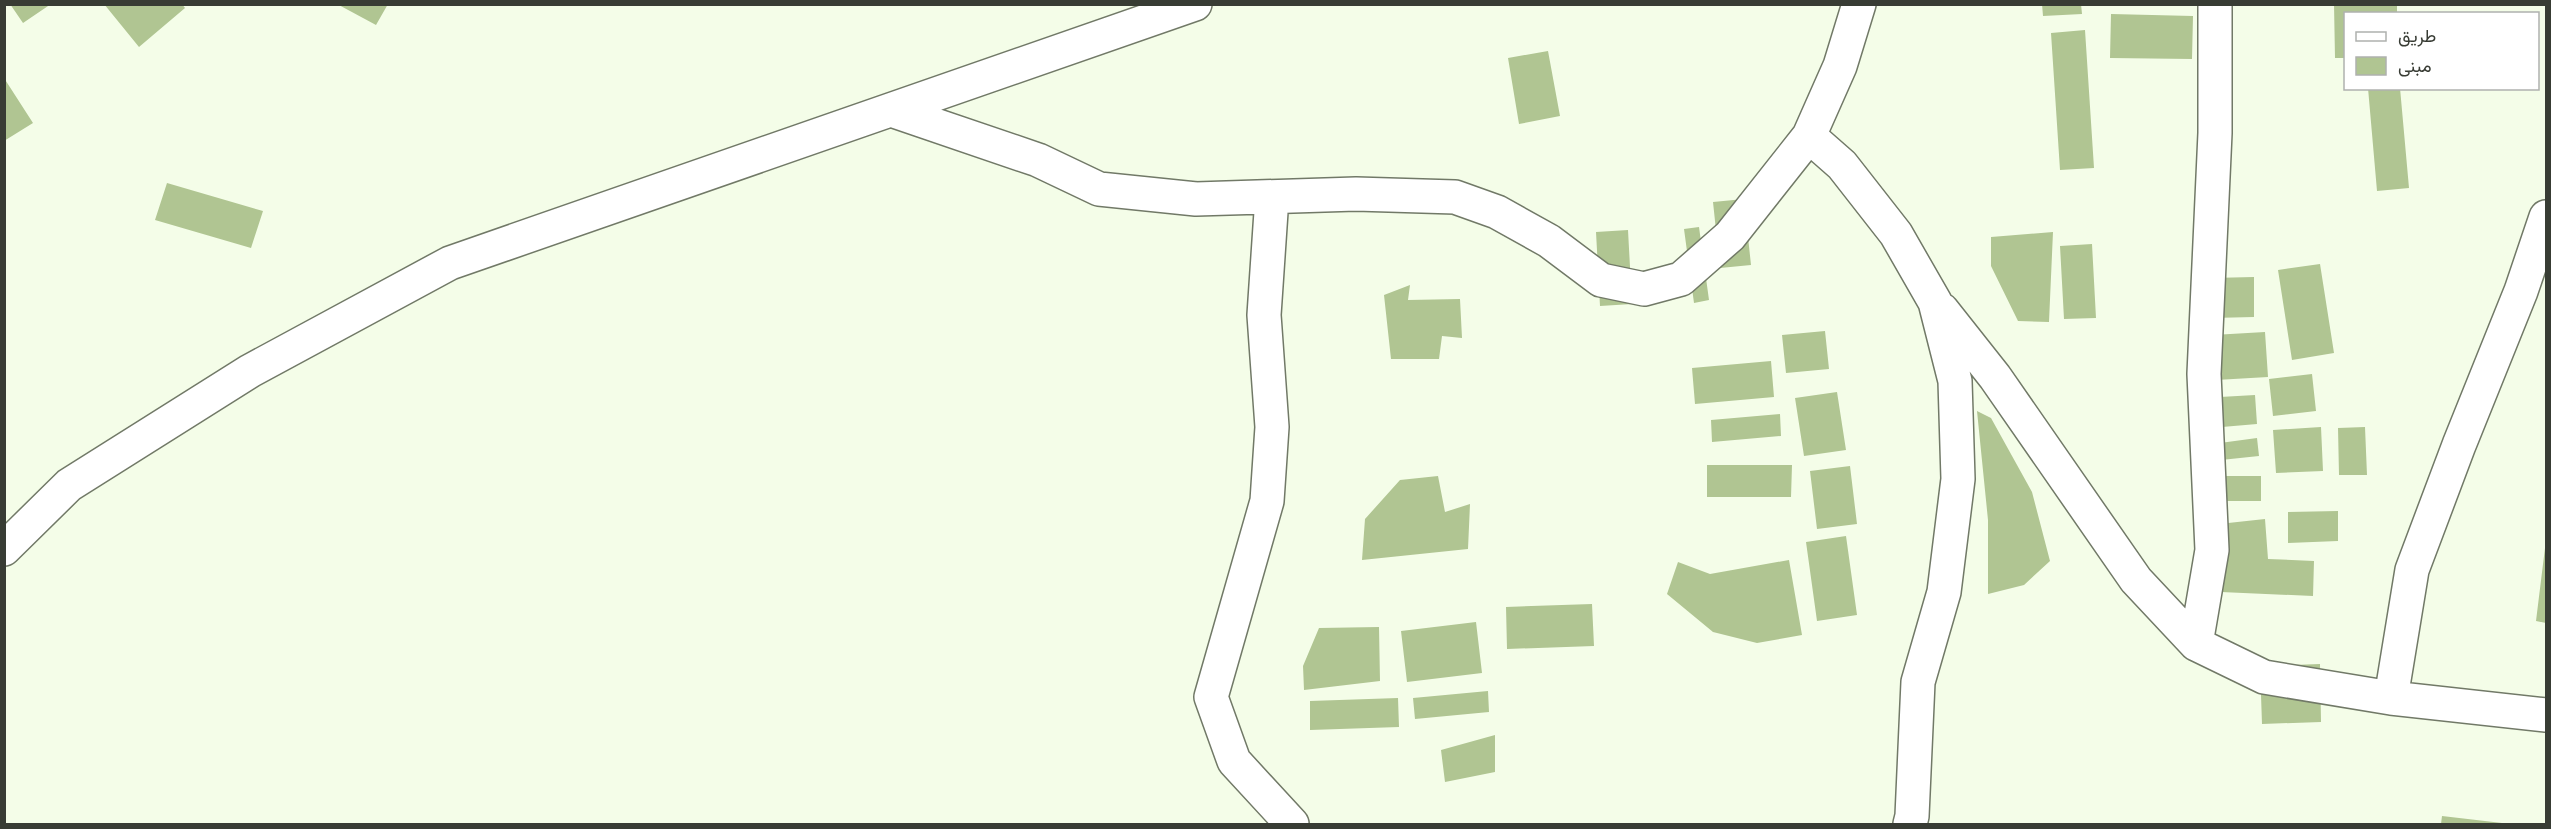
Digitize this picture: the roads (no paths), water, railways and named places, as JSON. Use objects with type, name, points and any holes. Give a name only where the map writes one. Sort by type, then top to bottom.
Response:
[{"type":"street","points":[[4,549],[69,485],[250,371],[450,263],[1196,4]]},
{"type":"street","points":[[2196,644],[2212,550],[2204,374],[2215,133],[2215,4]]},
{"type":"street","points":[[891,110],[1038,159],[1099,189],[1196,199],[1356,194],[1455,197],[1497,212],[1549,241],[1601,280],[1644,289],[1681,279],[1730,236],[1809,136],[1840,66],[1860,5]]},
{"type":"street","points":[[1809,136],[1842,165],[1896,234],[1935,302],[1995,377],[2136,580],[2196,644],[2264,677],[2391,698],[2547,715]]},
{"type":"street","points":[[1272,197],[1264,315],[1272,427],[1267,501],[1211,697],[1234,761],[1292,825]]},
{"type":"street","points":[[2391,698],[2412,570],[2521,291],[2547,217]]},
{"type":"street","points":[[1910,825],[1917,682],[1944,592],[1958,479],[1954,381],[1935,302]]}]
